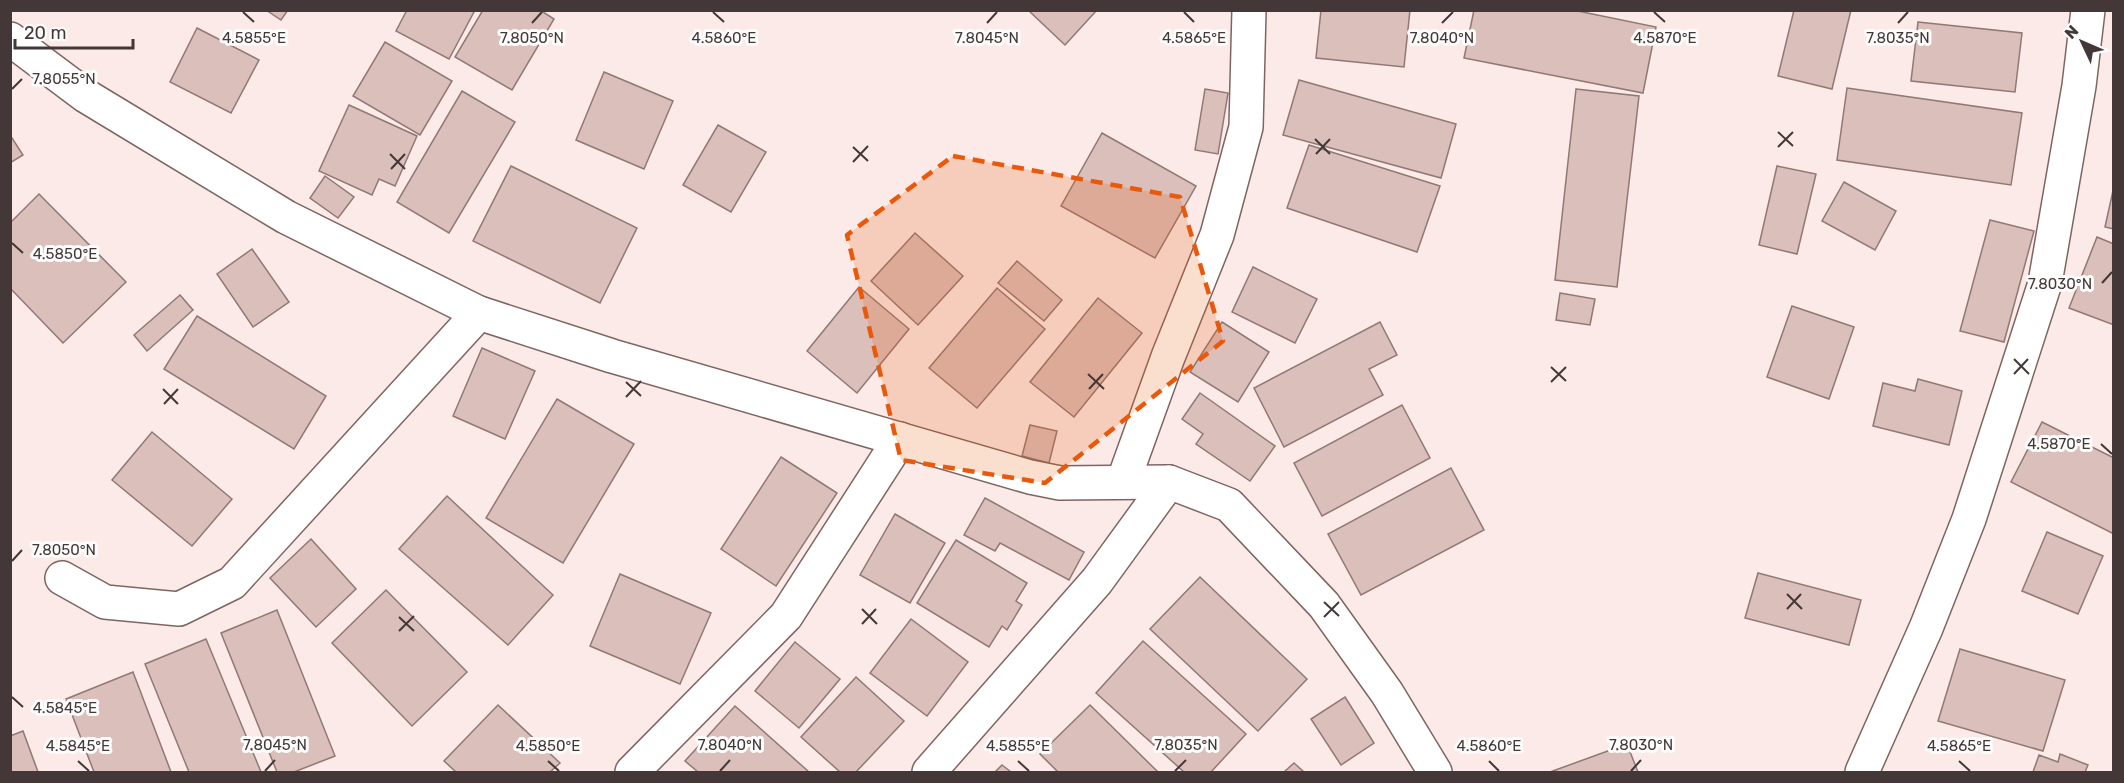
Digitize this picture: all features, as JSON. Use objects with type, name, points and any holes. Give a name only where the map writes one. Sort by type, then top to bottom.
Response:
[{"type":"street","points":[[1123,482],[1168,357],[1217,235],[1246,126],[1250,10]]},
{"type":"street","points":[[1862,772],[1926,628],[1969,519],[2045,284],[2079,86],[2088,10]]},
{"type":"street","points":[[10,39],[86,96],[286,217],[479,313],[612,356],[1030,477],[1060,483],[1169,482],[1229,505],[1324,604],[1387,693],[1435,772]]},
{"type":"street","points":[[62,578],[105,602],[179,609],[232,583],[479,313]]},
{"type":"street","points":[[632,772],[786,615],[900,439]]},
{"type":"street","points":[[928,772],[1097,581],[1169,482]]},
{"type":"highlighted area","points":[[953,156],[1180,197],[1223,341],[1045,483],[901,460],[847,235]]},
{"type":"building","points":[[266,10],[288,10],[281,20]]},
{"type":"building","points":[[407,10],[475,10],[449,59],[396,31]]},
{"type":"building","points":[[483,10],[540,10],[554,19],[512,90],[455,57]]},
{"type":"building","points":[[1028,10],[1097,10],[1065,45]]},
{"type":"building","points":[[1321,10],[1410,10],[1404,67],[1316,58]]},
{"type":"building","points":[[1474,10],[1573,10],[1656,27],[1643,93],[1464,58]]},
{"type":"building","points":[[1794,10],[1851,10],[1832,89],[1778,76]]},
{"type":"building","points":[[1918,22],[2022,33],[2015,92],[1911,81]]},
{"type":"building","points":[[197,28],[259,60],[231,113],[170,82]]},
{"type":"building","points":[[385,42],[452,81],[420,135],[353,96]]},
{"type":"building","points":[[604,72],[673,101],[644,169],[576,140]]},
{"type":"building","points":[[1299,80],[1456,124],[1441,178],[1283,135]]},
{"type":"building","points":[[1847,88],[2022,113],[2011,185],[1837,160]]},
{"type":"building","points":[[1205,89],[1228,93],[1218,154],[1195,150]]},
{"type":"building","points":[[1576,89],[1639,96],[1617,287],[1555,280]]},
{"type":"building","points":[[462,91],[515,122],[449,233],[397,202]]},
{"type":"building","points":[[349,105],[417,136],[395,186],[379,179],[372,195],[319,171]]},
{"type":"building","points":[[718,125],[766,152],[731,212],[683,185]]},
{"type":"building","points":[[1102,133],[1196,186],[1155,258],[1061,206]]},
{"type":"building","points":[[10,135],[23,155],[10,163]]},
{"type":"building","points":[[1309,145],[1440,186],[1417,252],[1287,208]]},
{"type":"building","points":[[511,166],[637,228],[600,303],[473,241]]},
{"type":"building","points":[[1777,166],[1816,174],[1797,254],[1759,245]]},
{"type":"building","points":[[325,176],[354,197],[338,218],[310,198]]},
{"type":"building","points":[[1844,182],[1896,211],[1875,250],[1822,221]]},
{"type":"building","points":[[2114,186],[2114,229],[2105,227]]},
{"type":"building","points":[[39,194],[126,282],[63,343],[10,288],[10,223]]},
{"type":"building","points":[[1990,220],[2034,231],[2004,342],[1960,331]]},
{"type":"building","points":[[915,233],[963,276],[918,325],[871,281]]},
{"type":"building","points":[[2097,237],[2114,244],[2114,325],[2069,308]]},
{"type":"building","points":[[252,249],[289,302],[253,327],[217,274]]},
{"type":"building","points":[[1017,261],[1062,300],[1044,321],[998,283]]},
{"type":"building","points":[[1253,267],[1317,299],[1295,343],[1232,312]]},
{"type":"building","points":[[859,287],[909,329],[857,393],[807,351]]},
{"type":"building","points":[[997,288],[1045,329],[977,408],[929,368]]},
{"type":"building","points":[[1560,293],[1595,299],[1590,325],[1556,320]]},
{"type":"building","points":[[180,295],[193,310],[147,351],[134,335]]},
{"type":"building","points":[[1098,298],[1142,333],[1074,417],[1030,382]]},
{"type":"building","points":[[1792,306],[1854,327],[1829,399],[1767,377]]},
{"type":"building","points":[[197,316],[326,396],[294,449],[164,369]]},
{"type":"building","points":[[1222,322],[1269,352],[1238,402],[1190,372]]},
{"type":"building","points":[[1380,322],[1397,355],[1369,369],[1383,395],[1284,447],[1254,388]]},
{"type":"building","points":[[482,348],[535,371],[505,439],[453,416]]},
{"type":"building","points":[[1918,379],[1962,391],[1949,445],[1873,426],[1883,383],[1915,391]]},
{"type":"building","points":[[1200,393],[1275,446],[1250,481],[1196,444],[1203,434],[1182,419]]},
{"type":"building","points":[[557,399],[634,444],[563,563],[486,518]]},
{"type":"building","points":[[1402,405],[1430,458],[1322,516],[1294,463]]},
{"type":"building","points":[[2042,422],[2114,458],[2114,534],[2011,482]]},
{"type":"building","points":[[1030,425],[1057,431],[1049,463],[1022,456]]},
{"type":"building","points":[[152,432],[232,499],[192,546],[112,480]]},
{"type":"building","points":[[781,457],[837,493],[776,586],[721,549]]},
{"type":"building","points":[[1451,468],[1484,530],[1361,595],[1328,534]]},
{"type":"building","points":[[447,496],[553,595],[508,645],[399,549]]},
{"type":"building","points":[[985,498],[1084,552],[1069,580],[1000,543],[995,551],[964,535]]},
{"type":"building","points":[[895,514],[945,543],[910,603],[860,575]]},
{"type":"building","points":[[2047,532],[2103,556],[2078,614],[2022,591]]},
{"type":"building","points":[[311,539],[356,589],[316,627],[270,578]]},
{"type":"building","points":[[956,540],[1027,583],[1016,601],[1022,605],[1007,630],[1002,626],[989,647],[917,603]]},
{"type":"building","points":[[1758,573],[1861,600],[1849,645],[1745,618]]},
{"type":"building","points":[[620,574],[711,613],[680,684],[590,646]]},
{"type":"building","points":[[1200,577],[1307,679],[1258,731],[1150,629]]},
{"type":"building","points":[[386,590],[467,672],[412,726],[332,643]]},
{"type":"building","points":[[277,610],[335,756],[294,772],[277,772],[221,633]]},
{"type":"building","points":[[911,619],[968,662],[927,716],[870,673]]},
{"type":"building","points":[[206,639],[261,772],[189,772],[145,664]]},
{"type":"building","points":[[1143,641],[1246,734],[1211,772],[1184,772],[1096,693]]},
{"type":"building","points":[[795,642],[840,679],[799,728],[755,691]]},
{"type":"building","points":[[1960,649],[2065,680],[2043,751],[1938,721]]},
{"type":"building","points":[[133,672],[171,772],[94,772],[66,699]]},
{"type":"building","points":[[856,677],[904,721],[856,772],[840,772],[801,737]]},
{"type":"building","points":[[1345,697],[1374,743],[1341,765],[1311,719]]},
{"type":"building","points":[[498,705],[560,763],[550,772],[456,772],[444,761]]},
{"type":"building","points":[[1090,705],[1158,772],[1058,772],[1040,754]]},
{"type":"building","points":[[735,706],[809,772],[698,772],[685,761]]},
{"type":"building","points":[[23,731],[38,772],[10,772],[10,736]]},
{"type":"building","points":[[1627,744],[1638,772],[1550,772]]},
{"type":"building","points":[[2060,754],[2088,765],[2085,772],[2033,772],[2039,755],[2058,762]]},
{"type":"building","points":[[1294,763],[1304,772],[1284,772]]},
{"type":"building","points":[[1002,765],[1011,772],[995,772]]}]
